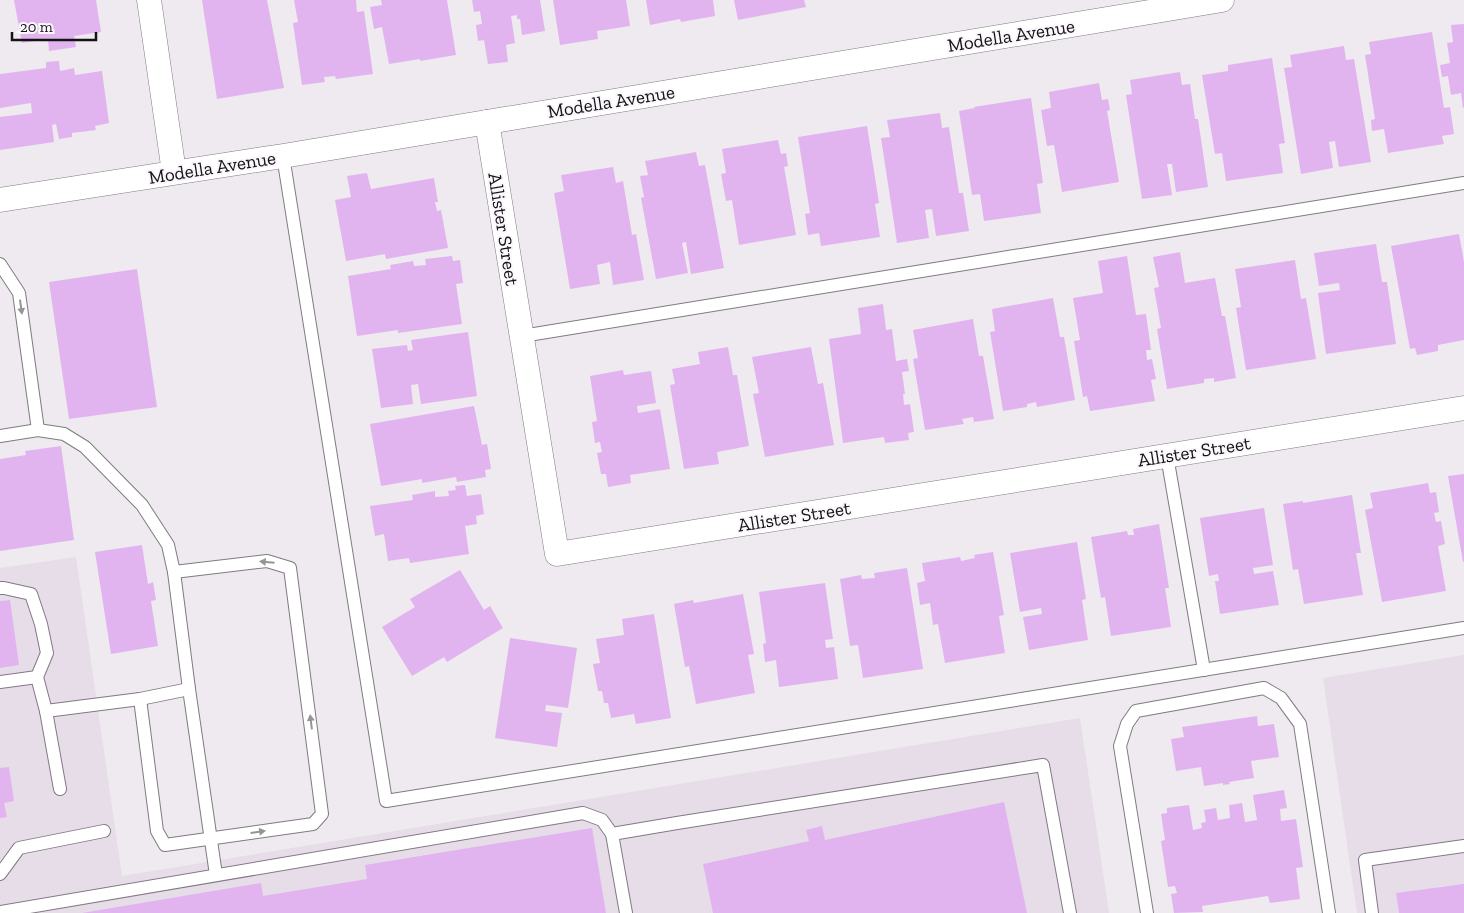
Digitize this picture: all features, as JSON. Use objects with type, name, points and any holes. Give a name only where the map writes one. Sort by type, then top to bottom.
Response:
[{"type":"street","points":[[149,0],[174,172]]},
{"type":"street","name":"Modella Avenue","points":[[0,200],[283,156],[1222,0]]},
{"type":"street","name":"Allister Street","points":[[487,122],[557,554],[1464,408]]},
{"type":"lane","points":[[283,156],[386,800],[1464,628]]},
{"type":"lane","points":[[522,336],[1464,183]]},
{"type":"lane","points":[[0,264],[5,280],[19,293],[38,430]]},
{"type":"lane","points":[[0,436],[38,430],[64,434],[85,447],[142,505],[168,545],[174,572],[216,875]]},
{"type":"lane","points":[[1167,456],[1204,670]]},
{"type":"lane","points":[[140,699],[157,831],[164,846],[312,824],[322,814],[290,568],[267,560],[174,572]]},
{"type":"lane","points":[[2,588],[31,594],[41,624],[46,653],[37,677],[46,711],[60,789]]},
{"type":"lane","points":[[0,682],[37,677]]},
{"type":"lane","points":[[1147,913],[1120,746],[1127,724],[1136,711],[1264,688],[1281,698],[1300,724],[1329,913]]},
{"type":"lane","points":[[46,711],[140,699],[189,689]]},
{"type":"lane","points":[[612,834],[1042,765],[1070,913]]},
{"type":"lane","points":[[0,912],[583,813],[602,820],[612,834],[626,913]]},
{"type":"lane","points":[[0,874],[19,848],[104,831]]},
{"type":"lane","points":[[1372,913],[1365,860],[1464,846]]},
{"type":"shaded area","points":[[76,557],[122,876],[1080,718],[1109,913],[0,913],[0,568]]},
{"type":"shaded area","points":[[1464,655],[1464,913],[1357,913],[1323,678]]},
{"type":"building","points":[[14,0],[96,0],[101,32],[74,36],[76,47],[49,51],[48,39],[22,43]]},
{"type":"building","points":[[202,0],[267,0],[284,88],[217,99]]},
{"type":"building","points":[[294,0],[356,0],[357,12],[364,11],[373,74],[336,79],[335,76],[324,77],[325,82],[302,85],[293,23],[298,22]]},
{"type":"building","points":[[381,0],[447,0],[456,55],[389,64],[382,27],[374,29],[370,7],[382,5]]},
{"type":"building","points":[[472,0],[540,0],[545,31],[522,35],[520,19],[517,19],[517,15],[511,16],[515,43],[506,45],[508,62],[488,64],[484,40],[478,41],[476,25],[482,24],[480,11],[474,12]]},
{"type":"building","points":[[553,0],[626,0],[630,26],[597,31],[598,39],[560,45]]},
{"type":"building","points":[[646,0],[713,0],[715,16],[681,22],[680,19],[650,25]]},
{"type":"building","points":[[734,0],[804,0],[806,7],[738,20]]},
{"type":"building","points":[[1464,24],[1463,108],[1461,93],[1451,95],[1448,76],[1442,77],[1440,65],[1450,63],[1447,43],[1453,42],[1451,25]]},
{"type":"building","points":[[1432,32],[1444,108],[1450,107],[1454,134],[1442,136],[1444,144],[1388,153],[1384,129],[1372,131],[1371,120],[1375,119],[1365,55],[1371,54],[1369,42]]},
{"type":"building","points":[[1344,46],[1346,60],[1354,59],[1371,162],[1339,167],[1335,141],[1329,142],[1333,168],[1301,174],[1284,68],[1292,67],[1290,55]]},
{"type":"building","points":[[1272,58],[1285,143],[1279,144],[1283,173],[1226,181],[1222,153],[1215,154],[1202,75],[1228,71],[1228,65]]},
{"type":"building","points":[[59,61],[60,71],[74,68],[75,75],[102,71],[109,123],[95,126],[96,130],[72,133],[72,137],[59,139],[56,124],[52,125],[54,142],[0,150],[0,117],[32,113],[31,103],[0,108],[0,74],[46,68],[46,62]]},
{"type":"building","points":[[1180,72],[1182,85],[1190,84],[1195,119],[1198,119],[1208,187],[1176,192],[1172,164],[1167,164],[1172,195],[1142,199],[1126,95],[1132,94],[1130,80]]},
{"type":"building","points":[[1099,83],[1102,100],[1108,99],[1110,110],[1107,111],[1119,182],[1062,192],[1054,145],[1047,146],[1041,110],[1051,108],[1049,92]]},
{"type":"building","points":[[1031,98],[1043,183],[1037,184],[1041,213],[984,221],[980,194],[972,195],[959,111]]},
{"type":"building","points":[[940,113],[942,128],[949,127],[959,193],[963,193],[969,231],[936,236],[932,209],[925,210],[929,238],[897,243],[881,138],[890,137],[887,120]]},
{"type":"building","points":[[867,126],[879,203],[875,204],[880,237],[821,246],[819,233],[808,235],[805,214],[810,213],[798,137]]},
{"type":"building","points":[[778,140],[781,154],[786,153],[788,166],[784,167],[796,235],[739,245],[732,200],[726,201],[721,174],[726,173],[722,149]]},
{"type":"building","points":[[696,152],[699,166],[705,165],[724,268],[691,274],[686,242],[682,243],[688,273],[656,279],[641,198],[644,197],[640,176],[648,175],[645,161]]},
{"type":"building","points":[[613,167],[616,183],[623,181],[632,235],[636,234],[644,280],[613,285],[610,262],[597,265],[600,284],[570,289],[554,193],[564,191],[561,175]]},
{"type":"building","points":[[367,173],[371,189],[434,178],[438,202],[435,202],[437,211],[441,210],[448,248],[386,259],[385,254],[346,261],[335,200],[351,197],[347,176]]},
{"type":"building","points":[[1459,234],[1464,262],[1464,340],[1438,345],[1438,351],[1417,355],[1415,348],[1410,349],[1391,246]]},
{"type":"building","points":[[1376,244],[1382,282],[1387,282],[1396,344],[1326,354],[1318,293],[1340,290],[1339,283],[1319,286],[1314,253]]},
{"type":"building","points":[[1180,252],[1185,283],[1215,278],[1222,316],[1225,316],[1236,378],[1214,382],[1214,378],[1204,379],[1204,383],[1167,389],[1157,329],[1161,328],[1154,288],[1159,287],[1153,257]]},
{"type":"building","points":[[452,256],[453,261],[460,260],[463,283],[456,284],[462,324],[398,333],[398,330],[357,336],[348,276],[391,269],[390,265],[413,261],[414,266],[426,265],[425,259]]},
{"type":"building","points":[[1127,256],[1136,315],[1146,314],[1151,350],[1146,350],[1147,360],[1152,359],[1156,379],[1151,380],[1155,401],[1090,411],[1087,396],[1083,397],[1074,341],[1080,340],[1073,298],[1103,293],[1098,261]]},
{"type":"building","points":[[1295,260],[1301,299],[1306,298],[1316,359],[1246,370],[1236,308],[1241,307],[1235,269]]},
{"type":"building","points":[[137,269],[157,407],[69,419],[49,282]]},
{"type":"building","points":[[1053,298],[1060,337],[1064,337],[1075,400],[1037,407],[1036,402],[1027,404],[1027,407],[1003,411],[990,332],[995,331],[992,309]]},
{"type":"building","points":[[883,304],[886,330],[892,329],[896,361],[907,359],[909,371],[902,372],[905,394],[903,394],[904,405],[910,404],[914,432],[908,433],[909,440],[885,443],[884,437],[843,443],[829,339],[861,334],[858,308]]},
{"type":"building","points":[[973,319],[979,356],[983,356],[994,419],[974,422],[973,417],[962,419],[964,424],[925,430],[913,359],[918,358],[913,330]]},
{"type":"building","points":[[468,332],[477,396],[421,404],[418,384],[411,385],[413,404],[381,408],[372,349],[407,345],[408,351],[413,350],[411,340]]},
{"type":"building","points":[[728,347],[733,375],[737,375],[749,446],[717,452],[719,464],[684,469],[670,385],[675,384],[672,369],[700,364],[698,352]]},
{"type":"building","points":[[811,347],[818,384],[823,383],[834,445],[765,457],[753,394],[759,393],[752,357]]},
{"type":"building","points":[[623,370],[624,375],[651,371],[656,403],[637,406],[638,413],[660,409],[670,469],[630,475],[631,483],[608,487],[606,474],[601,474],[597,453],[602,452],[600,442],[595,443],[592,422],[597,421],[590,376]]},
{"type":"building","points":[[474,406],[482,445],[487,444],[491,469],[485,470],[486,477],[457,482],[456,477],[422,483],[422,479],[381,486],[370,424]]},
{"type":"building","points":[[61,446],[74,540],[0,551],[0,459],[26,455],[25,451]]},
{"type":"building","points":[[1464,474],[1464,562],[1463,562],[1448,476]]},
{"type":"building","points":[[1428,483],[1430,493],[1436,492],[1439,512],[1434,513],[1436,522],[1441,521],[1445,544],[1438,546],[1446,591],[1382,602],[1365,510],[1373,508],[1370,493]]},
{"type":"building","points":[[465,485],[467,496],[481,494],[484,514],[476,516],[477,524],[465,526],[469,554],[410,563],[409,558],[388,561],[384,534],[375,536],[370,506],[413,500],[412,495],[435,491],[435,497],[449,496],[448,491],[456,490],[455,486]]},
{"type":"building","points":[[1352,495],[1361,553],[1356,553],[1363,595],[1304,604],[1298,569],[1293,570],[1283,504],[1303,501],[1303,503]]},
{"type":"building","points":[[1264,508],[1273,565],[1253,568],[1254,574],[1273,571],[1279,605],[1220,614],[1215,581],[1219,581],[1218,574],[1209,576],[1200,518]]},
{"type":"building","points":[[1159,524],[1169,588],[1165,588],[1171,627],[1111,636],[1105,597],[1101,598],[1091,537],[1127,531],[1128,535],[1134,535],[1133,529]]},
{"type":"building","points":[[1077,542],[1086,599],[1082,600],[1088,640],[1029,650],[1023,617],[1042,614],[1041,608],[1020,612],[1010,553]]},
{"type":"building","points":[[142,545],[148,584],[153,582],[156,600],[151,601],[158,646],[111,654],[95,552]]},
{"type":"building","points":[[993,552],[1004,615],[999,616],[1005,653],[945,663],[938,624],[933,625],[930,603],[920,605],[917,583],[925,581],[922,563],[960,557],[961,561],[975,558],[974,555]]},
{"type":"building","points":[[907,568],[923,669],[863,678],[858,645],[850,646],[840,579],[861,575],[862,579],[875,578],[874,573]]},
{"type":"building","points":[[460,570],[484,610],[490,606],[503,628],[447,662],[444,657],[412,676],[382,627],[415,607],[410,599]]},
{"type":"building","points":[[825,583],[833,639],[825,640],[826,648],[834,647],[838,679],[779,687],[776,660],[765,662],[763,644],[766,643],[759,592]]},
{"type":"building","points":[[743,594],[754,654],[748,655],[755,693],[696,704],[689,666],[685,667],[674,604],[693,600],[694,603]]},
{"type":"building","points":[[10,600],[19,665],[0,668],[0,601]]},
{"type":"building","points":[[654,614],[671,718],[636,724],[634,714],[611,718],[608,703],[604,703],[602,691],[598,691],[593,664],[600,663],[596,639],[624,635],[622,619]]},
{"type":"building","points":[[510,638],[577,648],[568,708],[546,705],[545,711],[562,713],[557,747],[495,738]]},
{"type":"building","points":[[1257,716],[1258,726],[1274,724],[1279,757],[1251,761],[1254,778],[1229,782],[1230,784],[1223,785],[1223,783],[1204,786],[1201,767],[1176,771],[1171,739],[1184,737],[1182,727]]},
{"type":"building","points":[[9,767],[14,801],[4,803],[7,817],[0,818],[0,768]]},
{"type":"building","points":[[1284,790],[1287,808],[1280,809],[1281,821],[1296,819],[1303,867],[1296,868],[1300,899],[1270,903],[1268,896],[1202,906],[1203,912],[1174,913],[1171,894],[1177,893],[1175,886],[1168,887],[1161,841],[1165,840],[1161,814],[1167,813],[1167,808],[1189,805],[1193,830],[1202,828],[1201,823],[1206,822],[1204,810],[1216,808],[1218,820],[1230,818],[1229,805],[1242,803],[1245,822],[1257,820],[1253,795]]},
{"type":"building","points":[[1004,802],[1027,913],[713,913],[703,864],[809,841],[806,830],[822,826],[825,840]]},
{"type":"building","points":[[592,828],[606,913],[82,913],[261,883],[263,896],[367,879],[365,865]]},
{"type":"building","points":[[1464,884],[1464,913],[1399,913],[1396,893]]}]
